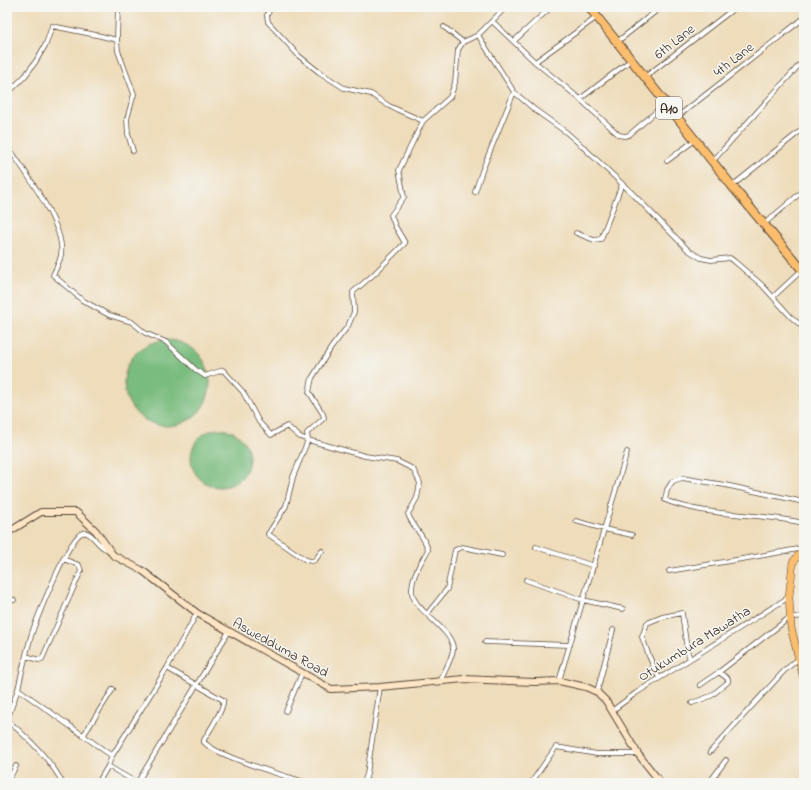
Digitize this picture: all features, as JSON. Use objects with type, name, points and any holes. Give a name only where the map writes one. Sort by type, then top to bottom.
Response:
[{"type":"highway","name":"A10","points":[[593,12],[676,118],[803,271]]},
{"type":"main road","points":[[804,548],[793,562],[789,597],[789,618],[804,679]]},
{"type":"street","points":[[118,7],[118,51],[134,94],[128,119],[128,134],[133,151]]},
{"type":"street","points":[[271,7],[267,14],[268,22],[299,56],[319,72],[344,88],[371,94],[389,106],[423,121]]},
{"type":"street","points":[[322,552],[315,560],[306,560],[268,534],[286,506],[293,477],[308,440],[307,433],[324,418],[324,414],[309,392],[312,378],[331,348],[348,326],[354,312],[353,292],[373,275],[405,243],[395,226],[391,215],[404,197],[398,170],[423,121],[450,97],[455,83],[458,50],[463,42],[478,35],[506,7]]},
{"type":"street","points":[[514,41],[551,7]]},
{"type":"street","points":[[536,62],[593,12],[601,7]]},
{"type":"street","points":[[617,42],[661,7]]},
{"type":"street","name":"6th Lane","points":[[645,77],[736,7]]},
{"type":"street","name":"4th Lane","points":[[676,118],[804,18]]},
{"type":"street","points":[[492,21],[619,135],[629,135],[665,104]]},
{"type":"street","points":[[7,105],[10,91],[36,62],[46,44],[52,26],[117,40]]},
{"type":"street","points":[[444,27],[463,42]]},
{"type":"street","points":[[478,35],[514,92],[535,110],[566,132],[633,194],[688,250],[701,258],[712,260],[730,258],[762,285],[791,318],[804,328]]},
{"type":"street","points":[[580,99],[631,60]]},
{"type":"street","points":[[712,162],[802,62]]},
{"type":"street","points":[[475,192],[514,92]]},
{"type":"street","points":[[732,186],[804,128]]},
{"type":"street","points":[[667,161],[695,140]]},
{"type":"street","points":[[7,145],[42,199],[60,239],[61,255],[53,275],[82,300],[109,315],[132,322],[145,333],[166,342],[196,370],[205,376],[223,370],[243,392],[259,422],[271,435],[287,426],[300,437],[308,440],[365,456],[397,461],[413,470],[420,483],[417,498],[408,514],[410,521],[426,542],[428,550],[414,576],[411,592],[416,602],[445,633],[452,643],[453,650],[447,668],[440,682]]},
{"type":"street","points":[[576,233],[594,240],[601,239],[622,184]]},
{"type":"street","points":[[764,224],[804,190]]},
{"type":"street","points":[[773,297],[803,271]]},
{"type":"street","points":[[559,681],[627,452]]},
{"type":"street","points":[[804,502],[725,485],[682,478],[673,481],[667,490],[664,500],[676,505],[703,510],[771,518],[784,518],[804,523]]},
{"type":"street","name":"Aswedduma Road","points":[[7,533],[41,512],[76,512],[96,531],[113,555],[143,571],[197,613],[331,689],[380,687],[464,679],[535,682],[559,681],[586,687],[597,692],[606,700],[638,754],[661,783]]},
{"type":"street","points":[[576,521],[632,535]]},
{"type":"street","points":[[63,783],[44,754],[7,720],[18,689],[34,627],[63,559],[75,538],[82,533],[89,534],[104,548],[110,550]]},
{"type":"street","points":[[427,614],[447,589],[455,550],[462,547],[502,555]]},
{"type":"street","points":[[536,547],[594,566]]},
{"type":"street","points":[[669,571],[804,548]]},
{"type":"street","points":[[26,656],[39,660],[42,659],[81,571],[79,566],[63,559]]},
{"type":"street","points":[[526,580],[583,600],[623,609]]},
{"type":"street","name":"Otukumbura Mawatha","points":[[613,710],[659,678],[789,597]]},
{"type":"street","points":[[7,601],[14,600]]},
{"type":"street","points":[[98,783],[112,756],[167,668],[197,613]]},
{"type":"street","points":[[659,678],[648,656],[642,637],[647,623],[662,617],[682,613],[687,650],[690,659]]},
{"type":"street","points":[[700,685],[789,618],[804,616]]},
{"type":"street","points":[[597,692],[613,630]]},
{"type":"street","points":[[108,766],[137,783],[228,633]]},
{"type":"street","points":[[486,642],[570,645]]},
{"type":"street","points":[[710,752],[784,671],[798,659]]},
{"type":"street","points":[[167,668],[223,700],[224,703],[204,740],[206,745],[239,760],[308,783]]},
{"type":"street","points":[[692,703],[711,696],[728,682],[728,679],[719,672]]},
{"type":"street","points":[[286,711],[302,673]]},
{"type":"street","points":[[373,783],[364,782],[368,774],[380,687]]},
{"type":"street","points":[[18,689],[112,756]]},
{"type":"street","points":[[83,736],[113,689]]},
{"type":"street","points":[[531,783],[556,747],[597,754],[638,754]]},
{"type":"street","points":[[709,783],[726,760]]},
{"type":"street","points":[[7,783],[16,766]]},
{"type":"green space","points":[[167,340],[183,343],[191,347],[203,359],[207,367],[210,383],[207,399],[203,407],[191,419],[183,423],[167,426],[151,423],[143,419],[131,407],[127,399],[124,383],[127,367],[131,359],[143,347],[151,343]]},
{"type":"green space","points":[[214,429],[226,429],[241,437],[249,452],[249,464],[241,479],[226,487],[214,487],[199,479],[191,464],[191,452],[199,437]]}]
